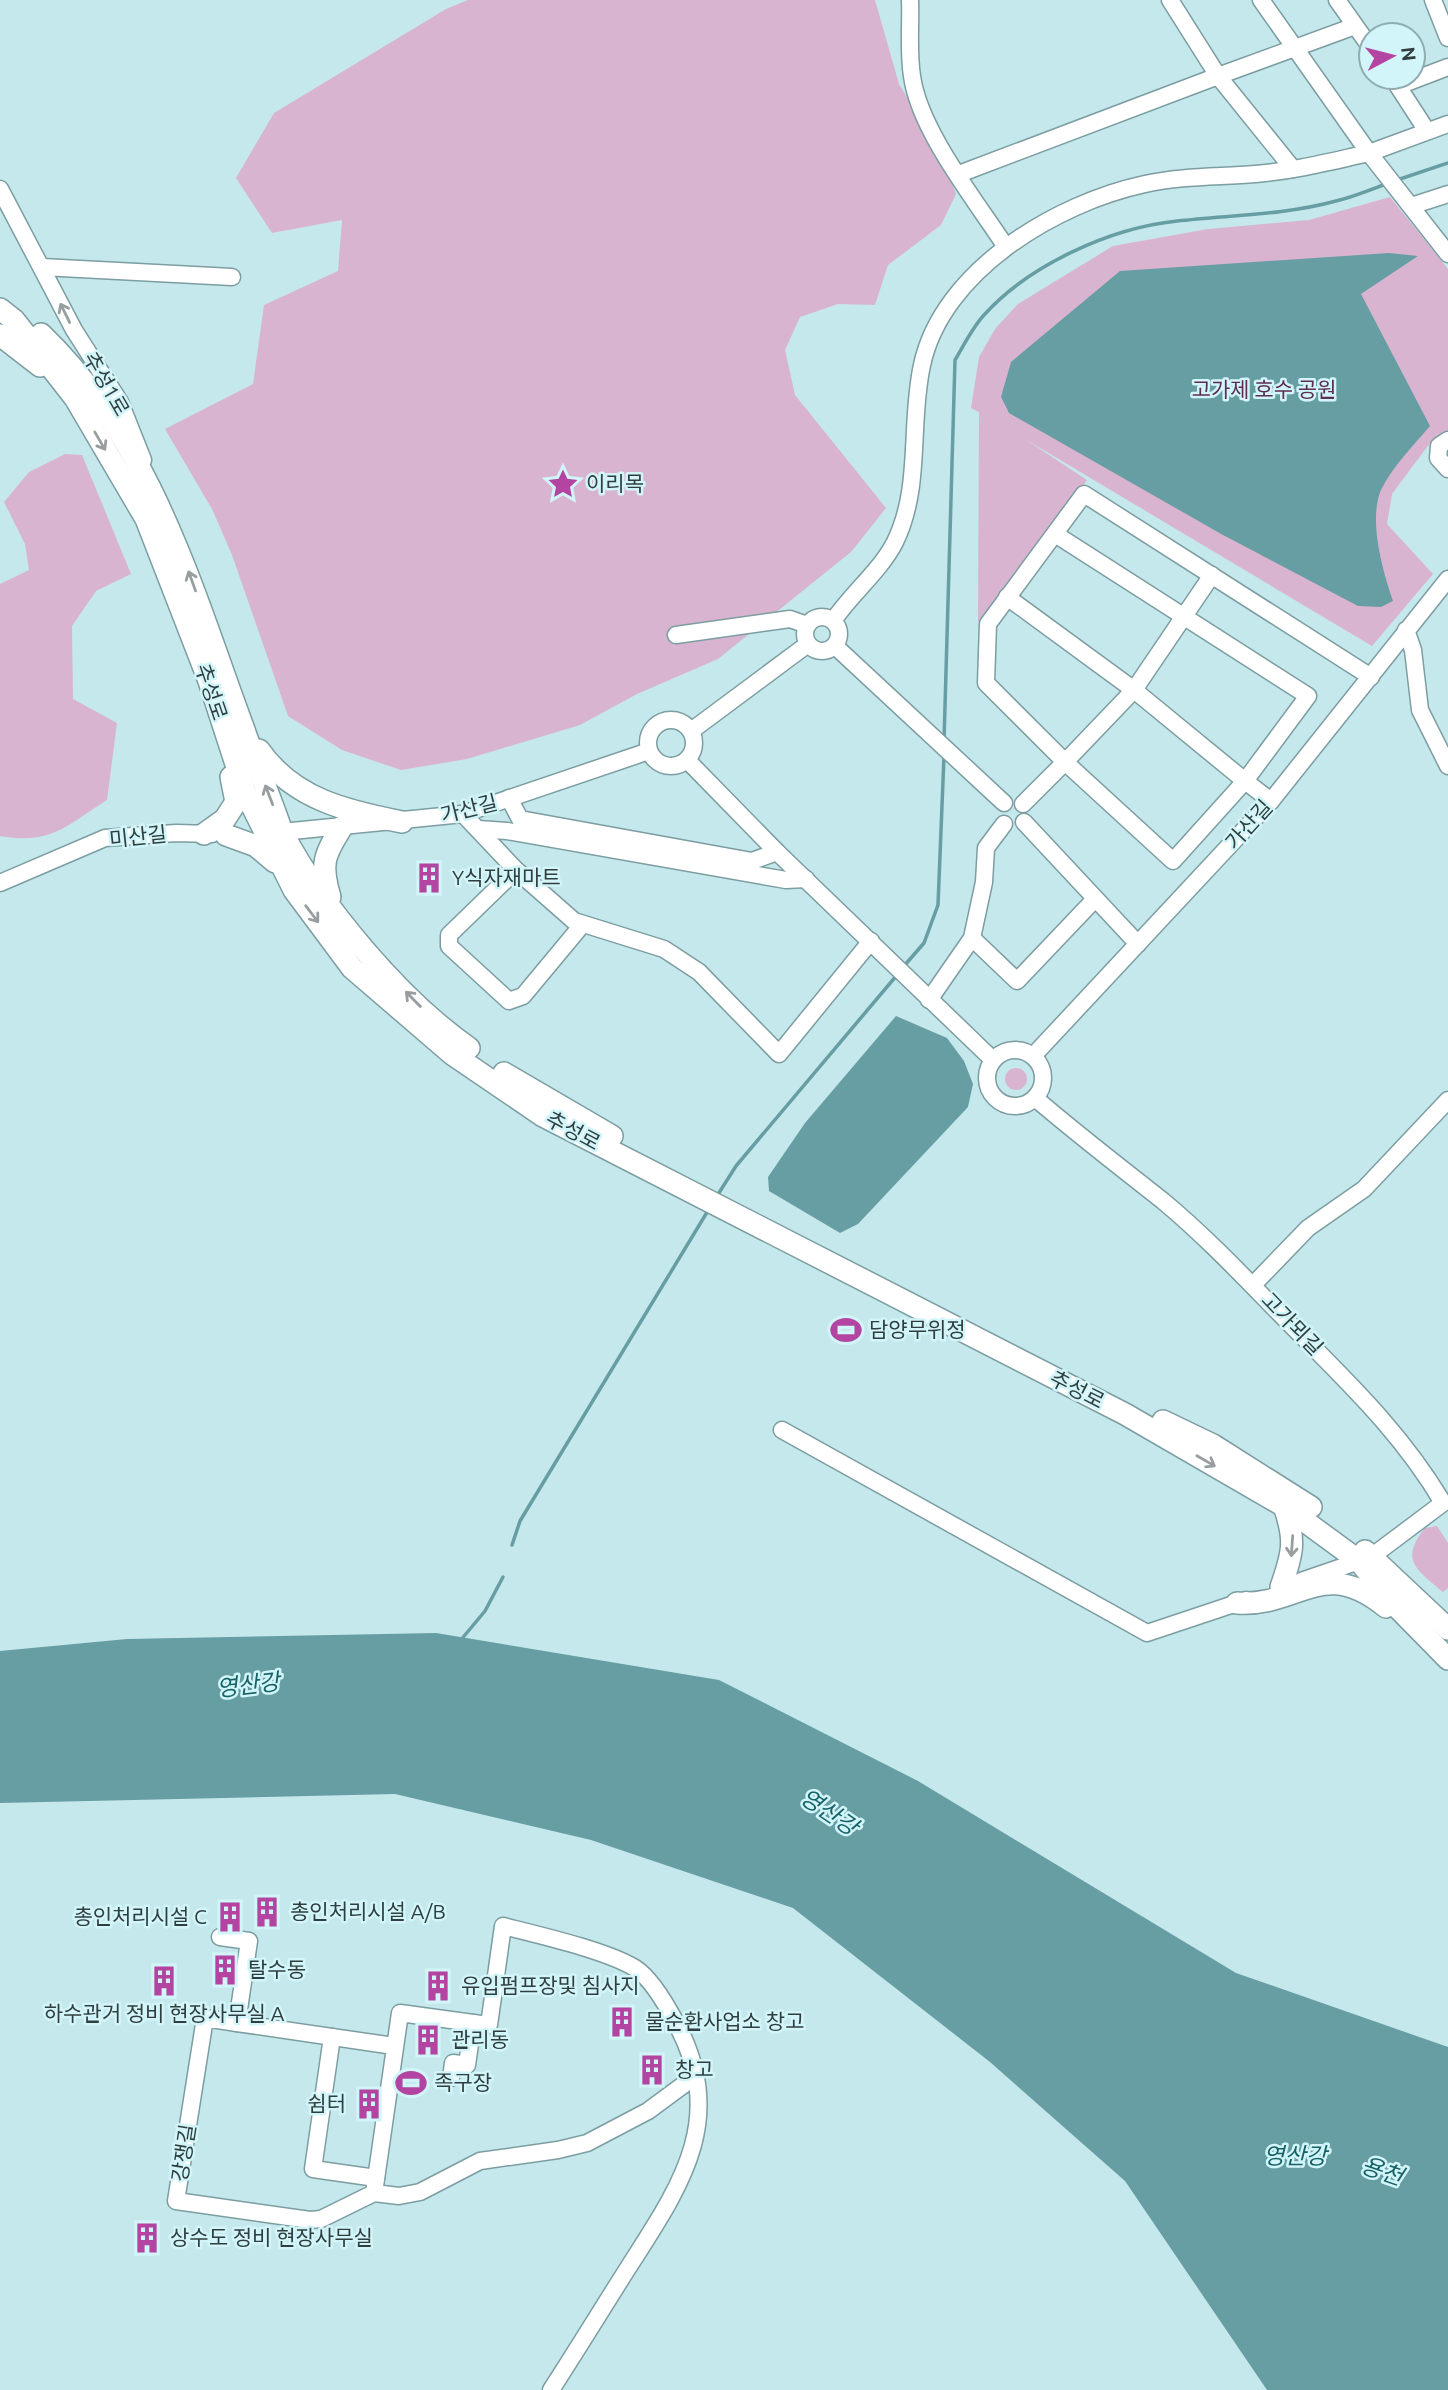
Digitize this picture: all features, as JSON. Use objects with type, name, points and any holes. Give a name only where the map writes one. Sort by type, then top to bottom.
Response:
[{"type":"main road","name":"추성로","points":[[0,294],[57,348],[84,381],[124,441],[160,505],[189,573],[236,735],[246,792],[275,835],[295,856],[363,947],[456,1039],[546,1100],[692,1186]]},
{"type":"main road","name":"추성로","points":[[0,309],[14,320],[75,398],[146,519],[236,735]]},
{"type":"main road","points":[[0,335],[75,398]]},
{"type":"main road","points":[[236,735],[270,767],[311,796],[340,810],[402,822]]},
{"type":"main road","points":[[204,834],[225,818],[236,802],[236,735]]},
{"type":"main road","points":[[334,909],[324,875],[325,857],[342,827]]},
{"type":"main road","points":[[226,835],[256,845],[284,871]]},
{"type":"main road","name":"추성로","points":[[275,835],[284,871],[294,890],[352,968],[452,1054],[543,1116],[692,1186],[1125,1414],[1284,1506],[1365,1559],[1448,1629]]},
{"type":"main road","name":"추성로","points":[[736,1209],[1213,1445],[1269,1478],[1327,1518],[1365,1559],[1392,1602],[1448,1659]]},
{"type":"main road","points":[[1281,1587],[1293,1551],[1293,1535],[1284,1506]]},
{"type":"main road","points":[[1237,1603],[1255,1604],[1323,1582],[1365,1591],[1448,1669]]},
{"type":"street","points":[[910,0],[912,76],[921,110],[958,174],[1006,247]]},
{"type":"street","points":[[1170,0],[1218,76],[1293,169]]},
{"type":"street","points":[[1261,0],[1373,158],[1448,254]]},
{"type":"street","points":[[1337,0],[1357,30]]},
{"type":"street","points":[[1433,0],[1448,38]]},
{"type":"street","points":[[958,174],[1354,26]]},
{"type":"street","points":[[1427,73],[1448,67]]},
{"type":"street","points":[[1401,91],[1427,131]]},
{"type":"street","points":[[833,621],[894,545],[905,521],[912,494],[916,401],[928,342],[948,306],[978,271],[1006,247],[1056,217],[1113,192],[1175,178],[1293,169],[1373,158],[1427,131],[1448,124]]},
{"type":"street","name":"추성1로","points":[[0,188],[74,330],[120,402],[160,505]]},
{"type":"street","points":[[1409,203],[1448,194]]},
{"type":"street","points":[[42,267],[232,277]]},
{"type":"street","points":[[1448,440],[1439,446],[1438,458],[1448,468]]},
{"type":"street","points":[[1055,534],[1308,696],[1245,781],[1173,860],[1065,762],[986,683],[988,624],[1084,494],[1371,677]]},
{"type":"street","points":[[1023,804],[1134,690],[1212,575]]},
{"type":"street","name":"가산길","points":[[1032,1056],[1271,800],[1448,579]]},
{"type":"street","points":[[1007,597],[1134,690],[1271,800]]},
{"type":"street","points":[[833,621],[816,617],[807,625],[804,634],[808,644],[821,651],[835,646]]},
{"type":"street","points":[[676,635],[790,619],[807,625]]},
{"type":"street","points":[[833,621],[839,635],[835,646]]},
{"type":"street","points":[[1406,631],[1413,650],[1420,710],[1448,766]]},
{"type":"street","points":[[691,731],[808,644]]},
{"type":"street","points":[[835,646],[1004,803]]},
{"type":"street","points":[[665,720],[680,721],[691,731],[694,746],[687,760],[681,764],[666,766],[653,758],[649,751],[649,735],[658,723],[665,720]]},
{"type":"street","name":"가산길","points":[[275,835],[463,814],[649,751]]},
{"type":"street","points":[[687,760],[777,852],[993,1060]]},
{"type":"street","points":[[509,798],[520,819],[752,861],[777,852]]},
{"type":"street","points":[[1012,800],[1023,804],[1027,814],[1024,822],[1017,827],[1004,824],[1000,811],[1004,803],[1012,800]]},
{"type":"street","points":[[463,814],[516,870],[582,925],[628,936],[664,949],[699,972],[779,1054],[871,942]]},
{"type":"street","points":[[1024,822],[1138,944]]},
{"type":"street","points":[[929,1000],[972,938],[984,882],[986,848],[1004,824]]},
{"type":"street","points":[[478,829],[508,831],[786,880],[806,879]]},
{"type":"street","name":"미산길","points":[[0,883],[105,838],[204,834],[248,839],[275,835]]},
{"type":"street","points":[[516,870],[449,935],[449,946],[509,1001],[523,996],[582,925]]},
{"type":"street","points":[[972,938],[1017,981],[1095,899]]},
{"type":"street","points":[[1008,1051],[1025,1052],[1032,1056],[1042,1072],[1040,1090],[1035,1098],[1020,1106],[996,1100],[987,1084],[993,1060],[1008,1051]]},
{"type":"street","points":[[1035,1098],[1096,1152],[1164,1202],[1253,1285]]},
{"type":"street","name":"고가뫼길","points":[[1365,1559],[1443,1503],[1418,1461],[1377,1410],[1253,1285],[1308,1228],[1364,1189],[1448,1100]]},
{"type":"street","points":[[782,1430],[1147,1633],[1365,1559]]},
{"type":"street","points":[[375,2186],[400,2013],[488,2025],[503,1926],[616,1959],[637,1969],[679,2029],[694,2077],[697,2135],[681,2185],[551,2390]]},
{"type":"street","points":[[220,1937],[249,1941],[237,2023]]},
{"type":"street","name":"강쟁길","points":[[375,2186],[321,2219],[310,2220],[176,2201],[205,2018],[394,2046]]},
{"type":"street","points":[[451,2078],[453,2063],[467,2065],[473,2023]]},
{"type":"street","name":"강쟁길","points":[[332,2037],[313,2169],[375,2186],[399,2196],[420,2192],[480,2161],[587,2143],[648,2111],[694,2077]]},
{"type":"green space","points":[[468,0],[875,0],[899,84],[940,153],[956,194],[941,225],[888,265],[875,305],[838,304],[800,317],[785,350],[795,395],[886,508],[851,552],[718,659],[637,694],[580,725],[467,759],[401,770],[342,750],[288,716],[232,555],[212,509],[165,429],[253,384],[264,305],[338,271],[342,220],[272,233],[236,178],[274,113],[446,9]]},
{"type":"green space","name":"고가제 호수 공원","points":[[1390,197],[1448,269],[1448,432],[1430,443],[1392,494],[1387,524],[1433,574],[1372,646],[1025,439],[1087,480],[984,621],[978,621],[979,412],[971,408],[979,357],[995,329],[1018,304],[1113,246],[1208,229],[1309,220]]},
{"type":"green space","points":[[65,454],[82,455],[131,574],[96,591],[72,626],[73,699],[117,723],[107,800],[57,831],[32,838],[0,836],[0,584],[29,570],[25,544],[4,502],[29,472]]},
{"type":"green space","points":[[1016,1068],[1024,1071],[1027,1079],[1024,1087],[1016,1090],[1008,1087],[1005,1079],[1008,1071]]},
{"type":"green space","points":[[1437,1526],[1448,1543],[1448,1588],[1443,1592],[1419,1571],[1412,1557],[1417,1539],[1425,1528]]},
{"type":"water","name":"고가제 호수 공원","points":[[1389,253],[1418,256],[1361,294],[1430,426],[1391,473],[1377,502],[1378,546],[1393,601],[1381,607],[1358,606],[1223,535],[1009,413],[1001,397],[1011,362],[1120,271]]},
{"type":"water","points":[[896,1016],[947,1038],[964,1061],[973,1084],[968,1107],[858,1224],[840,1233],[769,1191],[768,1177],[805,1123]]},
{"type":"water","name":"영산강","points":[[436,1633],[719,1680],[918,1781],[1236,1973],[1448,2047],[1448,2390],[1267,2390],[1125,2181],[990,2062],[793,1908],[591,1840],[395,1794],[0,1803],[0,1651],[127,1639]]},
{"type":"waterway","points":[[1397,180],[1448,163]]},
{"type":"waterway","points":[[944,741],[955,360],[980,320],[1002,297],[1024,280],[1047,265],[1098,241],[1151,225],[1317,206],[1386,184]]},
{"type":"waterway","points":[[904,966],[924,943],[938,905],[944,756]]},
{"type":"waterway","points":[[717,1196],[736,1166],[897,975]]},
{"type":"waterway","points":[[512,1545],[520,1521],[709,1209]]},
{"type":"waterway","points":[[460,1641],[485,1611],[503,1577]]},
{"type":"place","name":"이리목","points":[[563,484]]},
{"type":"place","name":"Y식자재마트","points":[[429,878]]},
{"type":"place","name":"담양무위정","points":[[846,1330]]},
{"type":"place","name":"총인처리시설 A/B","points":[[267,1912]]},
{"type":"place","name":"총인처리시설 C","points":[[230,1917]]},
{"type":"place","name":"탈수동","points":[[225,1970]]},
{"type":"place","name":"하수관거 정비 현장사무실 A","points":[[164,1981]]},
{"type":"place","name":"유입펌프장및 침사지","points":[[438,1986]]},
{"type":"place","name":"물순환사업소 창고","points":[[622,2022]]},
{"type":"place","name":"관리동","points":[[428,2040]]},
{"type":"place","name":"창고","points":[[652,2070]]},
{"type":"place","name":"족구장","points":[[411,2083]]},
{"type":"place","name":"쉼터","points":[[369,2104]]},
{"type":"place","name":"상수도 정비 현장사무실","points":[[147,2238]]},
{"type":"water label","name":"용천","points":[[1382,2171]]}]
